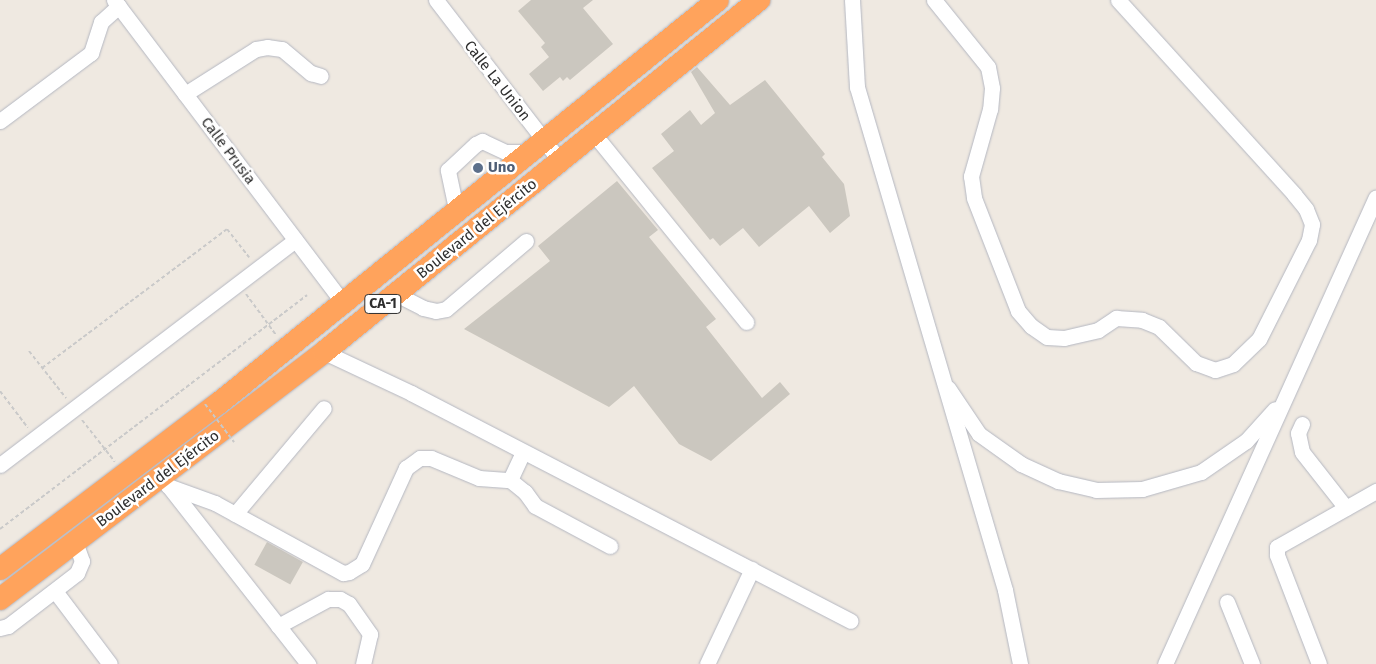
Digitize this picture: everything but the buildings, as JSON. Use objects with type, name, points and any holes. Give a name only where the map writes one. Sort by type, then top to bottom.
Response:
[{"type":"highway","name":"Boulevard del Ejército","points":[[0,569],[117,482],[343,303],[718,0]]},
{"type":"highway","name":"Boulevard del Ejército","points":[[0,598],[75,542],[165,482],[759,0]]},
{"type":"highway","points":[[545,141],[553,138],[555,145],[568,155]]},
{"type":"highway","points":[[500,177],[511,177],[519,183],[515,198]]},
{"type":"street","name":"Calle La Union","points":[[436,0],[545,141]]},
{"type":"street","points":[[852,0],[858,87],[940,375],[1005,590],[1020,664]]},
{"type":"street","points":[[934,0],[988,67],[992,88],[990,109],[971,176],[978,214],[1018,311],[1031,326],[1047,337],[1064,338],[1098,330],[1116,318],[1142,320],[1159,327],[1196,363],[1215,370],[1234,364],[1259,339],[1309,240],[1312,224],[1306,209],[1294,194],[1118,0]]},
{"type":"street","points":[[0,121],[91,53],[101,22],[116,3]]},
{"type":"street","name":"Calle Prusia","points":[[116,3],[343,303]]},
{"type":"street","points":[[185,94],[256,49],[267,47],[282,49],[311,73],[321,76]]},
{"type":"street","points":[[594,134],[746,322]]},
{"type":"street","points":[[455,204],[448,170],[476,144],[482,141],[506,152],[545,141]]},
{"type":"street","points":[[1165,664],[1376,197]]},
{"type":"street","points":[[0,465],[295,240]]},
{"type":"street","points":[[396,294],[423,308],[436,311],[446,309],[526,241]]},
{"type":"street","points":[[324,352],[752,569],[850,621]]},
{"type":"street","points":[[940,375],[979,434],[1021,464],[1058,481],[1096,490],[1142,489],[1201,472],[1246,441],[1271,415],[1297,372]]},
{"type":"street","points":[[235,514],[324,408]]},
{"type":"street","points":[[1302,424],[1298,433],[1302,452],[1346,508]]},
{"type":"street","points":[[510,480],[523,452]]},
{"type":"street","points":[[165,482],[235,514],[343,573],[349,572],[362,564],[406,468],[413,462],[431,458],[479,478],[510,480],[525,492],[535,506],[610,546]]},
{"type":"street","points":[[165,482],[308,664]]},
{"type":"street","points":[[1320,664],[1277,555],[1277,548],[1376,491]]},
{"type":"street","points":[[0,628],[55,591],[82,567],[75,542]]},
{"type":"street","points":[[707,664],[752,569]]},
{"type":"street","points":[[55,591],[110,664]]},
{"type":"street","points":[[278,626],[328,599],[340,599],[349,604],[370,634],[364,664]]},
{"type":"street","points":[[1227,602],[1252,664]]},
{"type":"path","points":[[42,368],[228,228],[258,269]]},
{"type":"path","points":[[238,283],[279,339]]},
{"type":"path","points":[[0,529],[307,295]]},
{"type":"path","points":[[0,391],[35,438]]},
{"type":"path","points":[[205,404],[234,442]]},
{"type":"place","name":"Uno","points":[[478,168]]}]
